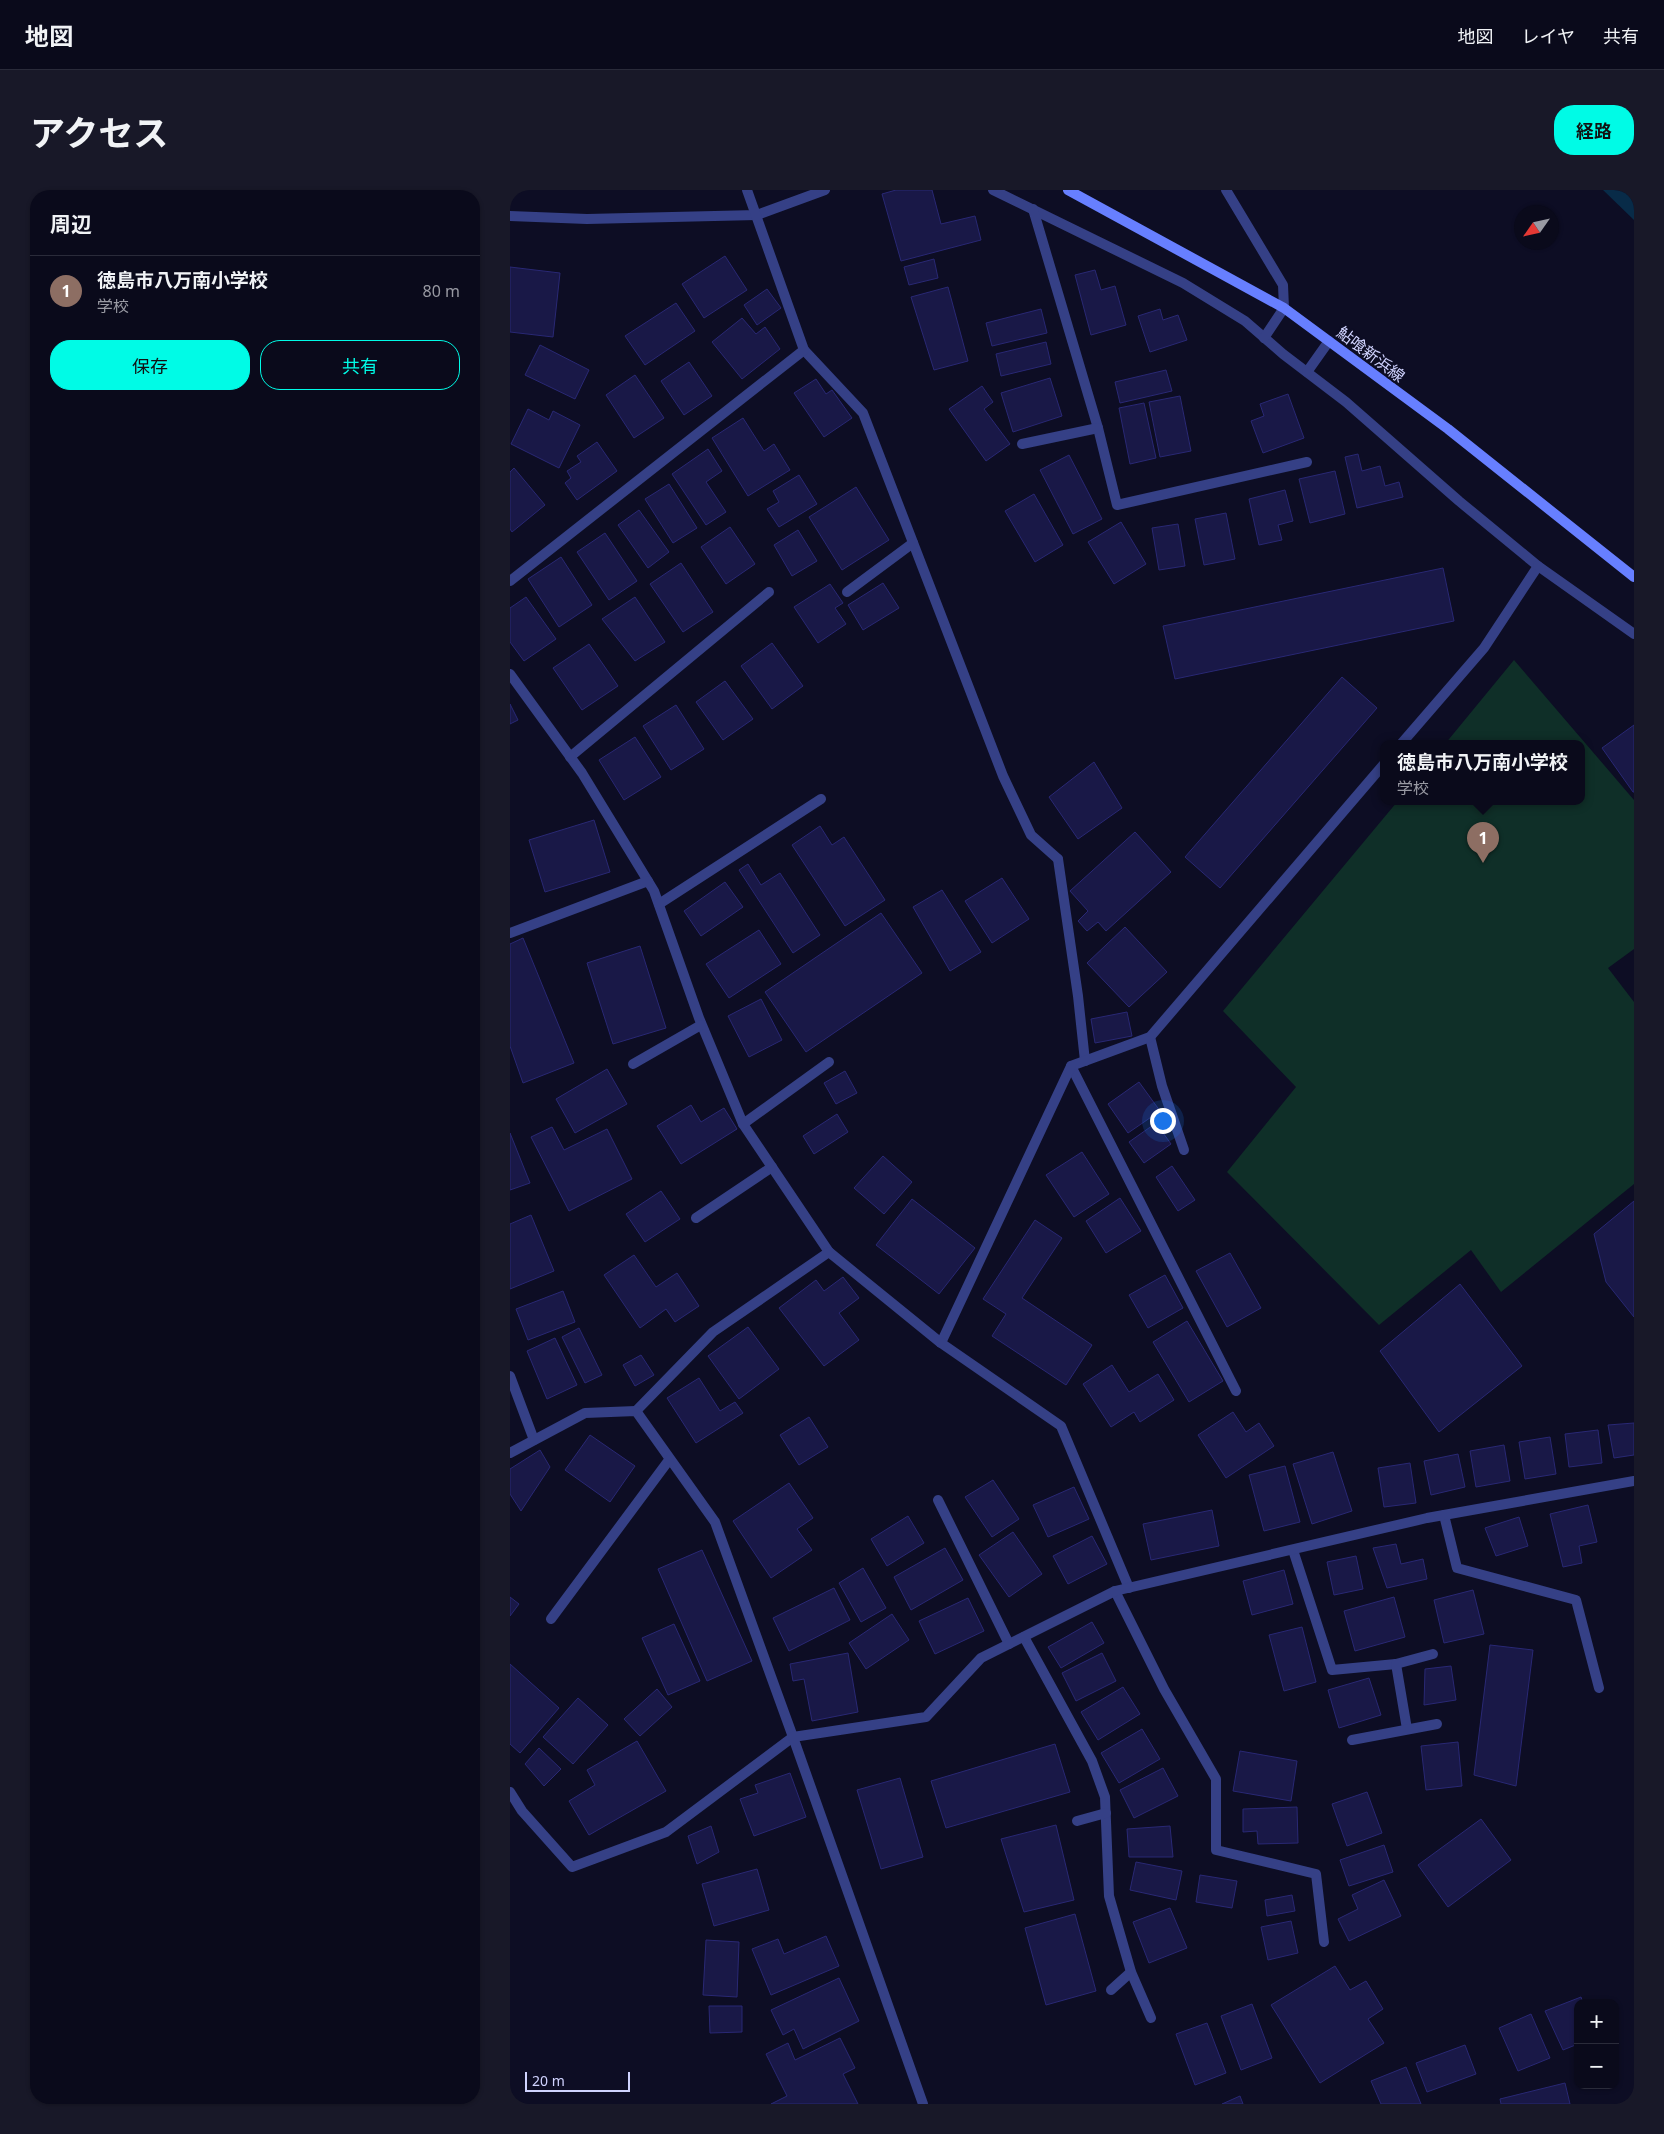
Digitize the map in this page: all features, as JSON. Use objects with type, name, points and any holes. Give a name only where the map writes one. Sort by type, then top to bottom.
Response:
[{"type":"main road","name":"鮎喰新浜線","points":[[1068,190],[1284,308],[1448,429],[1634,577]]},
{"type":"street","points":[[747,190],[804,350],[862,412],[1007,784],[1031,835],[1058,859],[1078,996],[1085,1061]]},
{"type":"street","points":[[510,216],[587,219],[757,215],[826,190]]},
{"type":"street","points":[[993,190],[1183,283],[1245,321],[1341,398],[1459,501],[1538,566],[1634,634]]},
{"type":"street","points":[[1226,190],[1283,285],[1284,308],[1264,338]]},
{"type":"street","points":[[1033,209],[1098,428],[1117,505],[1307,462]]},
{"type":"street","points":[[1307,372],[1329,341]]},
{"type":"street","points":[[510,581],[804,350]]},
{"type":"street","points":[[1022,444],[1098,428]]},
{"type":"street","points":[[847,592],[913,543]]},
{"type":"street","points":[[1405,740],[1484,648],[1538,566]]},
{"type":"street","points":[[570,757],[769,592]]},
{"type":"street","points":[[510,674],[570,757],[648,881],[702,1025],[743,1124],[829,1252],[941,1343],[1061,1426],[1129,1588]]},
{"type":"street","points":[[941,1343],[1071,1066],[1150,1038],[1380,769]]},
{"type":"street","points":[[658,904],[821,799]]},
{"type":"street","points":[[510,933],[648,881]]},
{"type":"street","points":[[633,1064],[702,1025]]},
{"type":"street","points":[[1150,1038],[1162,1086],[1184,1150]]},
{"type":"street","points":[[743,1124],[829,1062]]},
{"type":"street","points":[[1071,1066],[1236,1391]]},
{"type":"street","points":[[696,1218],[772,1166]]},
{"type":"street","points":[[510,1453],[585,1413],[636,1411],[713,1332],[829,1252]]},
{"type":"street","points":[[510,1376],[534,1440]]},
{"type":"street","points":[[636,1411],[714,1522],[793,1737],[923,2104]]},
{"type":"street","points":[[551,1619],[669,1460]]},
{"type":"street","points":[[510,1792],[522,1811],[572,1867],[666,1832],[793,1737],[926,1717],[981,1658],[1115,1591],[1444,1515],[1634,1481]]},
{"type":"street","points":[[938,1500],[1009,1644]]},
{"type":"street","points":[[1444,1515],[1457,1568],[1576,1600],[1599,1688]]},
{"type":"street","points":[[1293,1550],[1332,1670],[1396,1664],[1433,1654]]},
{"type":"street","points":[[1115,1591],[1164,1689],[1216,1779],[1216,1850],[1316,1874],[1324,1942]]},
{"type":"street","points":[[1024,1637],[1092,1761],[1105,1796],[1109,1896],[1131,1972],[1151,2018]]},
{"type":"street","points":[[1396,1664],[1407,1729]]},
{"type":"street","points":[[1352,1740],[1437,1724]]},
{"type":"street","points":[[1077,1821],[1106,1813]]},
{"type":"street","points":[[1111,1990],[1131,1972]]},
{"type":"green space","points":[[1514,660],[1583,740],[1448,740]]},
{"type":"green space","points":[[1585,743],[1634,800],[1634,949],[1608,968],[1634,1002],[1634,1184],[1501,1292],[1471,1250],[1379,1325],[1227,1172],[1296,1087],[1223,1011],[1395,805],[1585,805]]},
{"type":"water","points":[[1603,190],[1634,190],[1634,220]]},
{"type":"building","points":[[896,190],[932,190],[941,224],[975,216],[981,240],[901,261],[882,194]]},
{"type":"building","points":[[725,256],[747,290],[704,318],[682,284]]},
{"type":"building","points":[[934,259],[938,278],[909,285],[904,267]]},
{"type":"building","points":[[510,267],[560,273],[553,337],[510,332]]},
{"type":"building","points":[[1095,270],[1101,290],[1115,286],[1126,325],[1091,335],[1075,275]]},
{"type":"building","points":[[948,287],[968,361],[934,370],[911,297]]},
{"type":"building","points":[[767,289],[781,308],[757,325],[744,305]]},
{"type":"building","points":[[676,303],[695,331],[645,365],[625,336]]},
{"type":"building","points":[[1041,309],[1047,333],[992,346],[986,323]]},
{"type":"building","points":[[1160,309],[1163,320],[1178,315],[1187,340],[1150,352],[1138,316]]},
{"type":"building","points":[[742,318],[756,334],[765,327],[780,349],[742,379],[712,342]]},
{"type":"building","points":[[1046,342],[1051,364],[1001,376],[996,354]]},
{"type":"building","points":[[540,345],[589,370],[575,399],[525,375]]},
{"type":"building","points":[[689,362],[712,396],[684,415],[661,381]]},
{"type":"building","points":[[1166,370],[1172,391],[1120,403],[1115,382]]},
{"type":"building","points":[[635,375],[664,418],[634,438],[606,395]]},
{"type":"building","points":[[1050,378],[1062,416],[1013,432],[1001,393]]},
{"type":"building","points":[[816,379],[826,394],[832,390],[852,418],[824,437],[794,393]]},
{"type":"building","points":[[982,386],[993,402],[984,409],[1010,444],[986,461],[949,409]]},
{"type":"building","points":[[1288,394],[1304,438],[1263,453],[1251,421],[1264,416],[1260,404]]},
{"type":"building","points":[[1180,396],[1191,451],[1160,457],[1149,402]]},
{"type":"building","points":[[1144,403],[1156,458],[1130,464],[1119,408]]},
{"type":"building","points":[[528,409],[549,420],[553,411],[580,425],[559,468],[511,444]]},
{"type":"building","points":[[743,418],[764,451],[774,444],[790,470],[748,496],[712,438]]},
{"type":"building","points":[[597,442],[617,471],[577,500],[565,483],[571,478],[567,471],[581,462],[577,456]]},
{"type":"building","points":[[708,449],[722,471],[706,482],[726,512],[706,525],[672,474]]},
{"type":"building","points":[[1358,454],[1362,471],[1380,466],[1385,486],[1399,482],[1403,497],[1357,508],[1345,457]]},
{"type":"building","points":[[1069,455],[1102,519],[1073,534],[1040,470]]},
{"type":"building","points":[[514,468],[545,505],[512,532],[510,529],[510,472]]},
{"type":"building","points":[[1335,471],[1345,514],[1310,523],[1299,479]]},
{"type":"building","points":[[799,475],[817,504],[779,527],[767,509],[779,502],[773,491]]},
{"type":"building","points":[[669,484],[697,528],[673,543],[645,499]]},
{"type":"building","points":[[856,487],[889,540],[842,570],[809,517]]},
{"type":"building","points":[[1285,490],[1293,521],[1278,525],[1282,540],[1259,545],[1249,499]]},
{"type":"building","points":[[1034,494],[1063,545],[1035,562],[1005,511]]},
{"type":"building","points":[[639,510],[669,552],[648,568],[618,525]]},
{"type":"building","points":[[1226,513],[1235,559],[1204,565],[1195,519]]},
{"type":"building","points":[[1121,522],[1146,564],[1114,584],[1088,542]]},
{"type":"building","points":[[1178,524],[1185,566],[1159,570],[1152,528]]},
{"type":"building","points":[[730,527],[755,564],[726,584],[701,547]]},
{"type":"building","points":[[798,530],[817,561],[792,576],[774,545]]},
{"type":"building","points":[[605,533],[637,581],[609,600],[577,552]]},
{"type":"building","points":[[561,557],[592,605],[559,627],[528,579]]},
{"type":"building","points":[[681,563],[713,612],[683,632],[650,584]]},
{"type":"building","points":[[1443,568],[1454,621],[1175,679],[1163,626]]},
{"type":"building","points":[[883,583],[899,608],[863,630],[848,605]]},
{"type":"building","points":[[830,584],[843,603],[835,608],[846,624],[818,643],[794,607]]},
{"type":"building","points":[[526,597],[556,639],[524,661],[510,642],[510,608]]},
{"type":"building","points":[[635,597],[665,642],[635,661],[602,619]]},
{"type":"building","points":[[772,643],[803,686],[772,709],[741,666]]},
{"type":"building","points":[[589,644],[618,686],[582,710],[553,668]]},
{"type":"building","points":[[1342,677],[1377,708],[1220,888],[1185,857]]},
{"type":"building","points":[[725,681],[753,719],[723,740],[696,702]]},
{"type":"building","points":[[510,704],[518,720],[510,724]]},
{"type":"building","points":[[676,705],[704,749],[671,770],[643,726]]},
{"type":"building","points":[[1634,725],[1634,792],[1633,792],[1602,748]]},
{"type":"building","points":[[635,737],[661,777],[624,800],[599,760]]},
{"type":"building","points":[[1094,762],[1122,808],[1078,839],[1049,797]]},
{"type":"building","points":[[594,820],[610,872],[545,892],[529,840]]},
{"type":"building","points":[[820,826],[832,845],[844,837],[885,900],[845,926],[792,845]]},
{"type":"building","points":[[1135,832],[1171,872],[1106,931],[1098,922],[1087,931],[1078,921],[1088,911],[1070,891]]},
{"type":"building","points":[[748,864],[761,885],[780,873],[820,935],[793,953],[739,870]]},
{"type":"building","points":[[1002,878],[1029,919],[992,943],[965,901]]},
{"type":"building","points":[[725,882],[743,907],[701,936],[684,911]]},
{"type":"building","points":[[942,890],[981,952],[950,971],[913,907]]},
{"type":"building","points":[[881,913],[922,973],[806,1052],[765,992]]},
{"type":"building","points":[[1125,927],[1167,972],[1129,1007],[1087,963]]},
{"type":"building","points":[[759,930],[781,964],[729,998],[706,964]]},
{"type":"building","points":[[523,938],[574,1063],[523,1083],[510,1046],[510,944]]},
{"type":"building","points":[[640,946],[666,1028],[613,1044],[587,963]]},
{"type":"building","points":[[761,999],[782,1040],[749,1057],[728,1016]]},
{"type":"building","points":[[1127,1012],[1132,1036],[1095,1043],[1091,1019]]},
{"type":"building","points":[[607,1069],[627,1104],[575,1133],[556,1099]]},
{"type":"building","points":[[845,1071],[857,1093],[836,1104],[824,1083]]},
{"type":"building","points":[[1139,1082],[1160,1111],[1128,1133],[1108,1104]]},
{"type":"building","points":[[691,1105],[701,1122],[724,1108],[737,1129],[681,1164],[657,1126]]},
{"type":"building","points":[[837,1114],[848,1132],[814,1154],[803,1136]]},
{"type":"building","points":[[1156,1123],[1171,1144],[1144,1163],[1129,1142]]},
{"type":"building","points":[[552,1127],[564,1150],[607,1129],[632,1179],[569,1211],[531,1137]]},
{"type":"building","points":[[510,1133],[530,1183],[510,1190]]},
{"type":"building","points":[[1082,1152],[1109,1194],[1074,1217],[1046,1175]]},
{"type":"building","points":[[883,1156],[912,1182],[884,1214],[854,1188]]},
{"type":"building","points":[[1172,1166],[1195,1200],[1178,1211],[1156,1177]]},
{"type":"building","points":[[661,1191],[680,1219],[645,1242],[626,1214]]},
{"type":"building","points":[[1120,1198],[1141,1231],[1106,1253],[1086,1221]]},
{"type":"building","points":[[912,1199],[975,1248],[939,1294],[876,1245]]},
{"type":"building","points":[[1634,1201],[1634,1317],[1606,1282],[1594,1234]]},
{"type":"building","points":[[531,1215],[554,1271],[510,1289],[510,1224]]},
{"type":"building","points":[[1035,1220],[1062,1238],[1022,1298],[1092,1345],[1066,1385],[992,1336],[1006,1314],[983,1299]]},
{"type":"building","points":[[1230,1253],[1261,1308],[1227,1327],[1196,1271]]},
{"type":"building","points":[[634,1255],[656,1287],[677,1273],[699,1306],[675,1322],[666,1309],[640,1328],[604,1275]]},
{"type":"building","points":[[1165,1275],[1183,1308],[1148,1328],[1129,1295]]},
{"type":"building","points":[[843,1277],[859,1298],[839,1313],[859,1340],[824,1366],[779,1308],[816,1280],[824,1291]]},
{"type":"building","points":[[1460,1284],[1522,1366],[1439,1432],[1380,1351]]},
{"type":"building","points":[[563,1291],[575,1322],[528,1340],[516,1309]]},
{"type":"building","points":[[1187,1321],[1223,1381],[1189,1402],[1153,1342]]},
{"type":"building","points":[[748,1327],[779,1369],[739,1399],[708,1356]]},
{"type":"building","points":[[579,1328],[602,1375],[585,1383],[562,1337]]},
{"type":"building","points":[[555,1338],[577,1385],[547,1399],[527,1351]]},
{"type":"building","points":[[641,1355],[654,1375],[635,1386],[623,1365]]},
{"type":"building","points":[[1112,1365],[1129,1392],[1158,1374],[1174,1400],[1140,1422],[1134,1412],[1111,1427],[1083,1384]]},
{"type":"building","points":[[699,1378],[720,1411],[735,1402],[743,1413],[696,1443],[667,1398]]},
{"type":"building","points":[[1233,1412],[1246,1432],[1259,1423],[1274,1446],[1226,1478],[1198,1435]]},
{"type":"building","points":[[809,1417],[828,1447],[799,1465],[780,1435]]},
{"type":"building","points":[[1634,1423],[1634,1455],[1614,1458],[1608,1425]]},
{"type":"building","points":[[1598,1430],[1602,1463],[1569,1467],[1565,1434]]},
{"type":"building","points":[[590,1435],[635,1466],[610,1502],[565,1470]]},
{"type":"building","points":[[1550,1437],[1556,1474],[1525,1479],[1519,1442]]},
{"type":"building","points":[[1504,1445],[1510,1481],[1476,1487],[1470,1451]]},
{"type":"building","points":[[540,1450],[550,1467],[521,1511],[510,1494],[510,1469]]},
{"type":"building","points":[[1333,1452],[1352,1511],[1312,1524],[1293,1464]]},
{"type":"building","points":[[1458,1454],[1465,1487],[1431,1495],[1424,1461]]},
{"type":"building","points":[[1410,1463],[1416,1503],[1384,1507],[1378,1468]]},
{"type":"building","points":[[1285,1466],[1300,1522],[1264,1531],[1249,1475]]},
{"type":"building","points":[[993,1480],[1019,1519],[992,1537],[965,1497]]},
{"type":"building","points":[[789,1483],[813,1518],[797,1529],[812,1550],[771,1578],[733,1521]]},
{"type":"building","points":[[1074,1487],[1089,1519],[1048,1537],[1033,1505]]},
{"type":"building","points":[[1588,1505],[1597,1542],[1579,1546],[1582,1563],[1563,1567],[1550,1514]]},
{"type":"building","points":[[1212,1510],[1219,1546],[1151,1560],[1143,1524]]},
{"type":"building","points":[[908,1516],[924,1543],[887,1566],[871,1539]]},
{"type":"building","points":[[1519,1517],[1528,1546],[1496,1556],[1485,1528]]},
{"type":"building","points":[[1013,1532],[1042,1574],[1009,1597],[979,1555]]},
{"type":"building","points":[[1092,1536],[1107,1564],[1068,1584],[1053,1556]]},
{"type":"building","points":[[1396,1544],[1401,1564],[1423,1559],[1427,1579],[1387,1588],[1373,1548]]},
{"type":"building","points":[[945,1548],[963,1580],[911,1610],[894,1577]]},
{"type":"building","points":[[702,1550],[752,1661],[707,1681],[658,1569]]},
{"type":"building","points":[[1356,1556],[1363,1589],[1334,1595],[1327,1562]]},
{"type":"building","points":[[863,1568],[886,1608],[861,1622],[839,1583]]},
{"type":"building","points":[[1284,1570],[1293,1604],[1252,1615],[1243,1581]]},
{"type":"building","points":[[834,1588],[850,1620],[789,1651],[773,1618]]},
{"type":"building","points":[[1473,1590],[1484,1634],[1444,1643],[1434,1600]]},
{"type":"building","points":[[510,1597],[519,1604],[510,1616]]},
{"type":"building","points":[[1394,1597],[1405,1637],[1355,1651],[1344,1611]]},
{"type":"building","points":[[968,1598],[984,1631],[935,1654],[919,1621]]},
{"type":"building","points":[[892,1614],[909,1640],[866,1669],[849,1643]]},
{"type":"building","points":[[1092,1622],[1104,1643],[1061,1668],[1048,1647]]},
{"type":"building","points":[[674,1624],[700,1681],[668,1695],[642,1638]]},
{"type":"building","points":[[1302,1627],[1316,1682],[1284,1691],[1269,1635]]},
{"type":"building","points":[[1490,1645],[1533,1650],[1516,1786],[1474,1775]]},
{"type":"building","points":[[848,1653],[858,1712],[812,1721],[804,1679],[793,1681],[790,1664]]},
{"type":"building","points":[[1102,1653],[1116,1681],[1076,1701],[1062,1673]]},
{"type":"building","points":[[510,1664],[559,1708],[520,1753],[510,1744]]},
{"type":"building","points":[[1451,1666],[1456,1700],[1424,1705],[1425,1669]]},
{"type":"building","points":[[1369,1678],[1381,1715],[1339,1728],[1328,1690]]},
{"type":"building","points":[[1123,1687],[1140,1714],[1098,1740],[1081,1712]]},
{"type":"building","points":[[657,1689],[672,1707],[640,1736],[624,1719]]},
{"type":"building","points":[[578,1698],[608,1725],[573,1764],[543,1737]]},
{"type":"building","points":[[1142,1729],[1160,1759],[1119,1783],[1101,1753]]},
{"type":"building","points":[[637,1741],[666,1791],[589,1835],[569,1801],[595,1785],[587,1770]]},
{"type":"building","points":[[1458,1742],[1462,1786],[1426,1790],[1421,1746]]},
{"type":"building","points":[[1055,1744],[1070,1792],[946,1828],[931,1781]]},
{"type":"building","points":[[539,1748],[561,1769],[544,1786],[525,1764]]},
{"type":"building","points":[[1240,1751],[1297,1761],[1291,1801],[1233,1791]]},
{"type":"building","points":[[1163,1768],[1178,1796],[1134,1818],[1120,1790]]},
{"type":"building","points":[[790,1773],[806,1817],[754,1836],[740,1799],[758,1793],[755,1785]]},
{"type":"building","points":[[900,1778],[923,1857],[881,1869],[857,1790]]},
{"type":"building","points":[[1367,1792],[1382,1833],[1347,1846],[1332,1804]]},
{"type":"building","points":[[1297,1807],[1298,1843],[1258,1844],[1257,1831],[1243,1832],[1243,1809]]},
{"type":"building","points":[[1481,1819],[1511,1860],[1448,1907],[1418,1865]]},
{"type":"building","points":[[1056,1825],[1074,1900],[1024,1912],[1001,1839]]},
{"type":"building","points":[[711,1826],[719,1852],[697,1864],[688,1836]]},
{"type":"building","points":[[1170,1826],[1173,1857],[1129,1857],[1127,1829]]},
{"type":"building","points":[[1384,1845],[1393,1872],[1349,1886],[1340,1860]]},
{"type":"building","points":[[1136,1862],[1182,1871],[1176,1900],[1130,1890]]},
{"type":"building","points":[[757,1869],[769,1910],[714,1926],[702,1884]]},
{"type":"building","points":[[1200,1875],[1237,1881],[1232,1908],[1196,1902]]},
{"type":"building","points":[[1384,1880],[1401,1916],[1349,1941],[1338,1919],[1358,1909],[1352,1895]]},
{"type":"building","points":[[1292,1895],[1295,1911],[1267,1916],[1265,1900]]},
{"type":"building","points":[[1170,1908],[1187,1948],[1149,1963],[1133,1922]]},
{"type":"building","points":[[1075,1914],[1096,1991],[1046,2005],[1025,1928]]},
{"type":"building","points":[[1291,1921],[1298,1953],[1268,1960],[1261,1927]]},
{"type":"building","points":[[826,1936],[839,1966],[771,1995],[752,1949],[778,1939],[784,1954]]},
{"type":"building","points":[[706,1940],[739,1942],[737,1997],[703,1995]]},
{"type":"building","points":[[1335,1966],[1350,1990],[1366,1981],[1383,2009],[1368,2019],[1384,2043],[1320,2083],[1271,2005]]},
{"type":"building","points":[[839,1978],[859,2021],[803,2049],[794,2029],[783,2035],[771,2010]]},
{"type":"building","points":[[1574,2000],[1574,2046],[1563,2050],[1545,2011]]},
{"type":"building","points":[[1252,2004],[1272,2058],[1241,2070],[1221,2016]]},
{"type":"building","points":[[709,2006],[742,2006],[742,2032],[710,2033]]},
{"type":"building","points":[[1531,2014],[1550,2058],[1518,2071],[1499,2028]]},
{"type":"building","points":[[1207,2023],[1226,2073],[1195,2085],[1176,2034]]},
{"type":"building","points":[[840,2038],[855,2068],[843,2074],[858,2104],[771,2104],[787,2096],[766,2054],[788,2043],[795,2060]]},
{"type":"building","points":[[1465,2045],[1476,2074],[1427,2092],[1416,2063]]},
{"type":"building","points":[[1406,2067],[1421,2104],[1381,2104],[1371,2081]]},
{"type":"building","points":[[1565,2083],[1570,2104],[1501,2104],[1500,2099]]},
{"type":"building","points":[[1240,2096],[1243,2104],[1222,2104]]},
{"type":"place","name":"徳島市八万南小学校","points":[[1483,863]]}]
